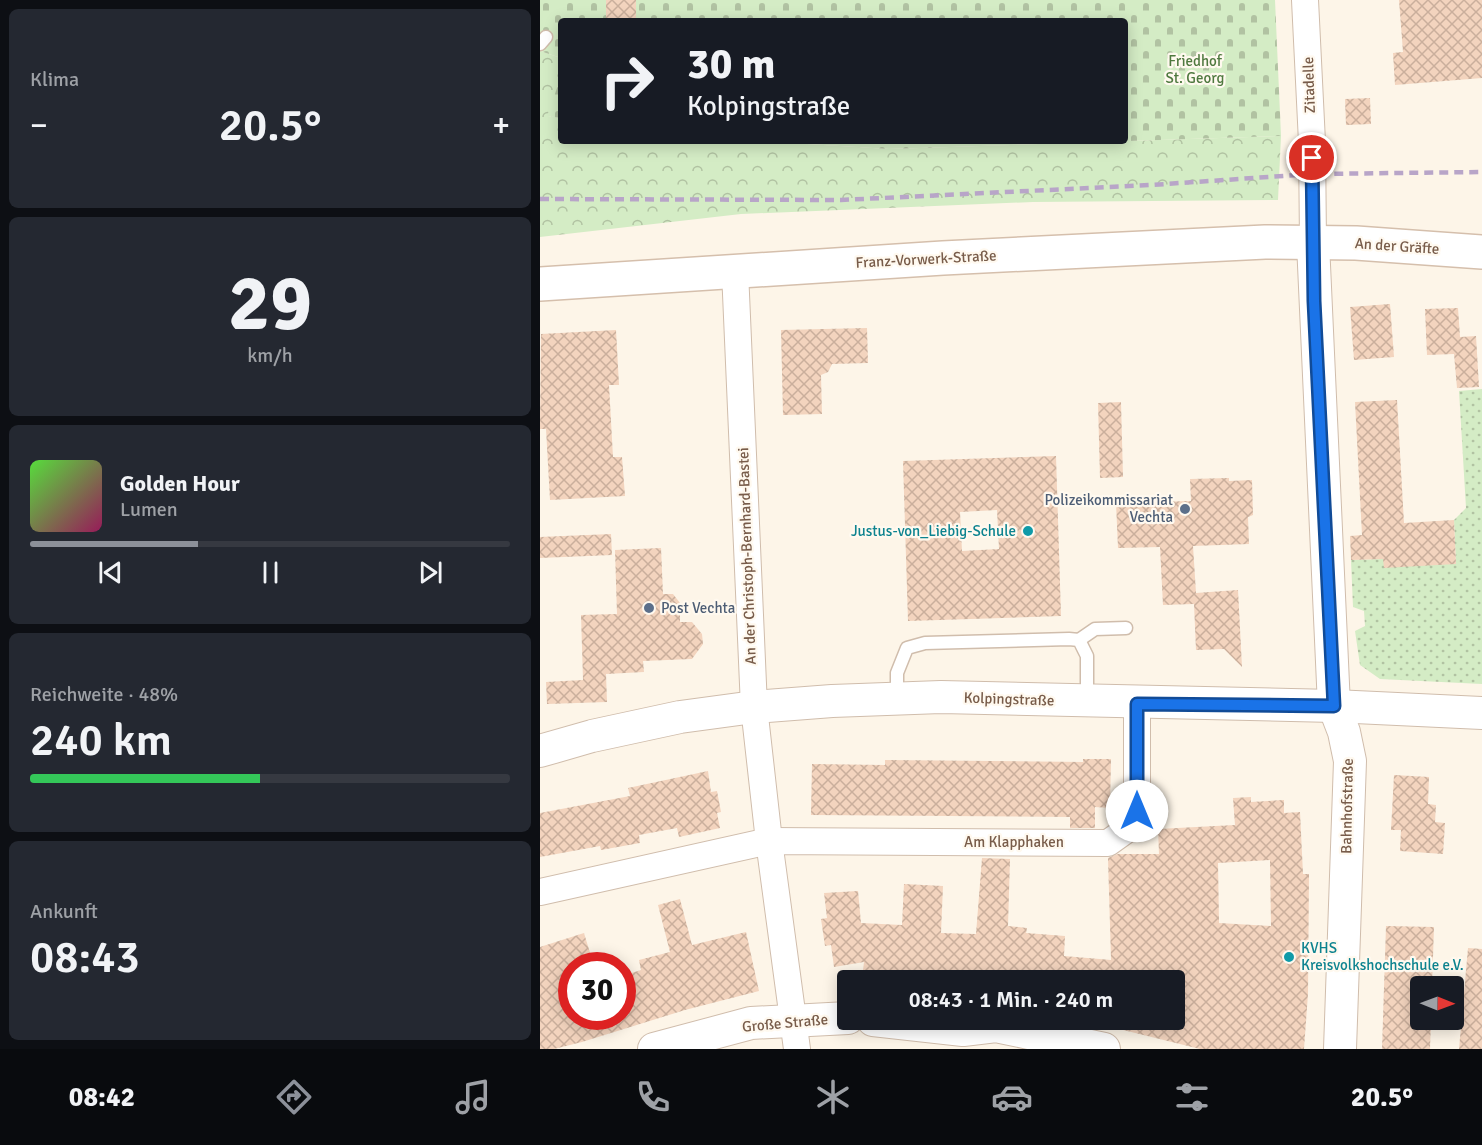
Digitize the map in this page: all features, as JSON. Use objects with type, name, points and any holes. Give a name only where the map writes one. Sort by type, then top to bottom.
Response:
[{"type":"main road","name":"An der Gräfte","points":[[1313,243],[1482,252]]},
{"type":"main road","name":"Franz-Vorwerk-Straße","points":[[540,284],[1215,244],[1313,243]]},
{"type":"street","name":"Zitadelle","points":[[1305,0],[1312,142],[1313,243]]},
{"type":"street","name":"Bahnhofstraße","points":[[1313,243],[1334,706],[1344,732],[1350,761],[1340,1049]]},
{"type":"street","name":"An der Christoph-Bernhard-Bastei","points":[[735,271],[754,707],[769,841]]},
{"type":"street","name":"Kolpingstraße","points":[[540,751],[592,736],[680,717],[754,707],[941,697],[1137,704],[1334,706],[1482,713]]},
{"type":"street","name":"Am Klapphaken","points":[[540,892],[769,841],[1108,843],[1129,828],[1137,811],[1137,704]]},
{"type":"street","points":[[769,841],[796,1035]]},
{"type":"street","name":"Große Straße","points":[[654,1049],[751,1023],[796,1035],[837,1022]]},
{"type":"street","points":[[917,1030],[961,1040],[996,1026],[1104,1049]]},
{"type":"lane","points":[[897,699],[897,673],[907,648],[925,644],[958,642],[1046,638],[1080,640],[1095,629],[1126,628]]},
{"type":"lane","points":[[1080,640],[1087,656],[1088,702]]},
{"type":"green space","name":"Friedhof St. Georg","points":[[540,0],[1275,0],[1281,136],[1128,141],[1128,18],[558,18],[558,57],[540,51]]},
{"type":"green space","points":[[540,51],[558,57],[558,86],[548,116],[558,118],[558,144],[808,144],[889,149],[1040,144],[1128,144],[1128,141],[1281,136],[1278,200],[1033,202],[741,214],[540,237]]},
{"type":"green space","points":[[558,85],[558,118],[547,116]]},
{"type":"green space","name":"Friedhof St. Georg","points":[[808,144],[1040,144],[889,149]]},
{"type":"green space","points":[[1482,389],[1482,684],[1380,679],[1360,665],[1355,631],[1365,626],[1364,611],[1353,607],[1351,560],[1383,559],[1456,564],[1454,520],[1466,508],[1459,391]]},
{"type":"building","points":[[606,0],[636,0],[636,18],[606,18]]},
{"type":"building","points":[[1399,0],[1482,0],[1482,78],[1395,85],[1393,53],[1403,52]]},
{"type":"building","points":[[1370,98],[1371,124],[1346,125],[1345,99]]},
{"type":"building","points":[[1390,304],[1394,357],[1354,360],[1350,307]]},
{"type":"building","points":[[1458,308],[1460,337],[1476,336],[1479,387],[1457,388],[1454,354],[1427,355],[1425,309]]},
{"type":"building","points":[[867,328],[868,363],[832,364],[828,372],[821,375],[822,414],[783,415],[781,330]]},
{"type":"building","points":[[616,330],[619,385],[609,385],[613,457],[622,457],[625,496],[550,500],[546,429],[540,429],[541,334]]},
{"type":"building","points":[[1397,400],[1404,523],[1454,520],[1456,564],[1384,568],[1383,559],[1351,560],[1350,536],[1362,535],[1355,402]]},
{"type":"building","points":[[1121,402],[1123,477],[1100,478],[1098,403]]},
{"type":"building","name":"Justus-von_Liebig-Schule","points":[[1056,456],[1061,616],[908,621],[903,461]],"holes":[[[997,510],[999,549],[962,551],[960,512]]]},
{"type":"building","name":"Polizeikommissariat Vechta","points":[[1229,478],[1229,481],[1252,480],[1253,515],[1248,517],[1249,544],[1193,546],[1196,593],[1238,590],[1242,667],[1224,649],[1196,650],[1194,604],[1163,605],[1160,547],[1118,548],[1116,503],[1191,501],[1190,479]]},
{"type":"building","points":[[611,534],[612,555],[540,558],[540,537]]},
{"type":"building","name":"Post Vechta","points":[[661,548],[663,594],[673,594],[680,603],[680,622],[692,622],[702,634],[703,644],[692,659],[643,661],[644,672],[606,674],[607,702],[547,704],[546,682],[583,680],[581,615],[617,614],[615,550]]},
{"type":"building","points":[[1083,759],[1111,759],[1110,808],[1095,807],[1095,828],[1070,828],[1070,817],[811,815],[812,764],[885,765],[885,760],[1083,762]]},
{"type":"building","points":[[708,771],[711,792],[717,791],[721,812],[717,813],[720,828],[679,837],[677,828],[639,835],[640,843],[601,850],[600,846],[540,857],[540,813],[630,796],[628,788]]},
{"type":"building","points":[[1394,775],[1429,777],[1428,804],[1436,805],[1435,822],[1445,823],[1443,854],[1400,851],[1401,830],[1391,830]]},
{"type":"building","points":[[1251,797],[1251,802],[1284,800],[1284,813],[1300,812],[1303,874],[1309,874],[1308,994],[1304,1049],[1200,1049],[1123,1030],[1185,1030],[1185,970],[863,970],[864,962],[834,967],[831,945],[825,946],[821,919],[827,918],[824,893],[858,891],[861,923],[902,925],[904,884],[943,886],[941,933],[976,934],[982,858],[1010,859],[1008,926],[1027,928],[1026,933],[1065,936],[1064,956],[1111,960],[1108,858],[1118,854],[1159,854],[1158,829],[1235,825],[1233,798]],"holes":[[[1270,860],[1271,926],[1219,923],[1218,863]]]},
{"type":"building","points":[[680,899],[692,945],[746,932],[759,991],[636,1025],[636,972],[641,970],[639,960],[670,952],[658,905]]},
{"type":"building","points":[[1386,926],[1434,927],[1432,976],[1410,976],[1410,1030],[1431,1030],[1430,1049],[1382,1049]]},
{"type":"building","points":[[584,933],[590,952],[558,952],[558,1030],[621,1030],[554,1049],[540,1049],[540,947]]},
{"type":"building","points":[[1468,948],[1482,949],[1482,1049],[1459,1049],[1461,1030],[1464,1030],[1464,993]]},
{"type":"railway","points":[[540,199],[841,200],[1151,185],[1312,174],[1482,172]]},
{"type":"place","name":"Polizeikommissariat Vechta","points":[[1185,509]]},
{"type":"place","name":"Justus-von_Liebig-Schule","points":[[1028,531]]},
{"type":"place","name":"Post Vechta","points":[[649,608]]},
{"type":"place","name":"KVHS Kreisvolkshochschule e.V.","points":[[1289,957]]},
{"type":"route","points":[[1137,811],[1137,704],[1334,706],[1314,301],[1312,158]]}]
